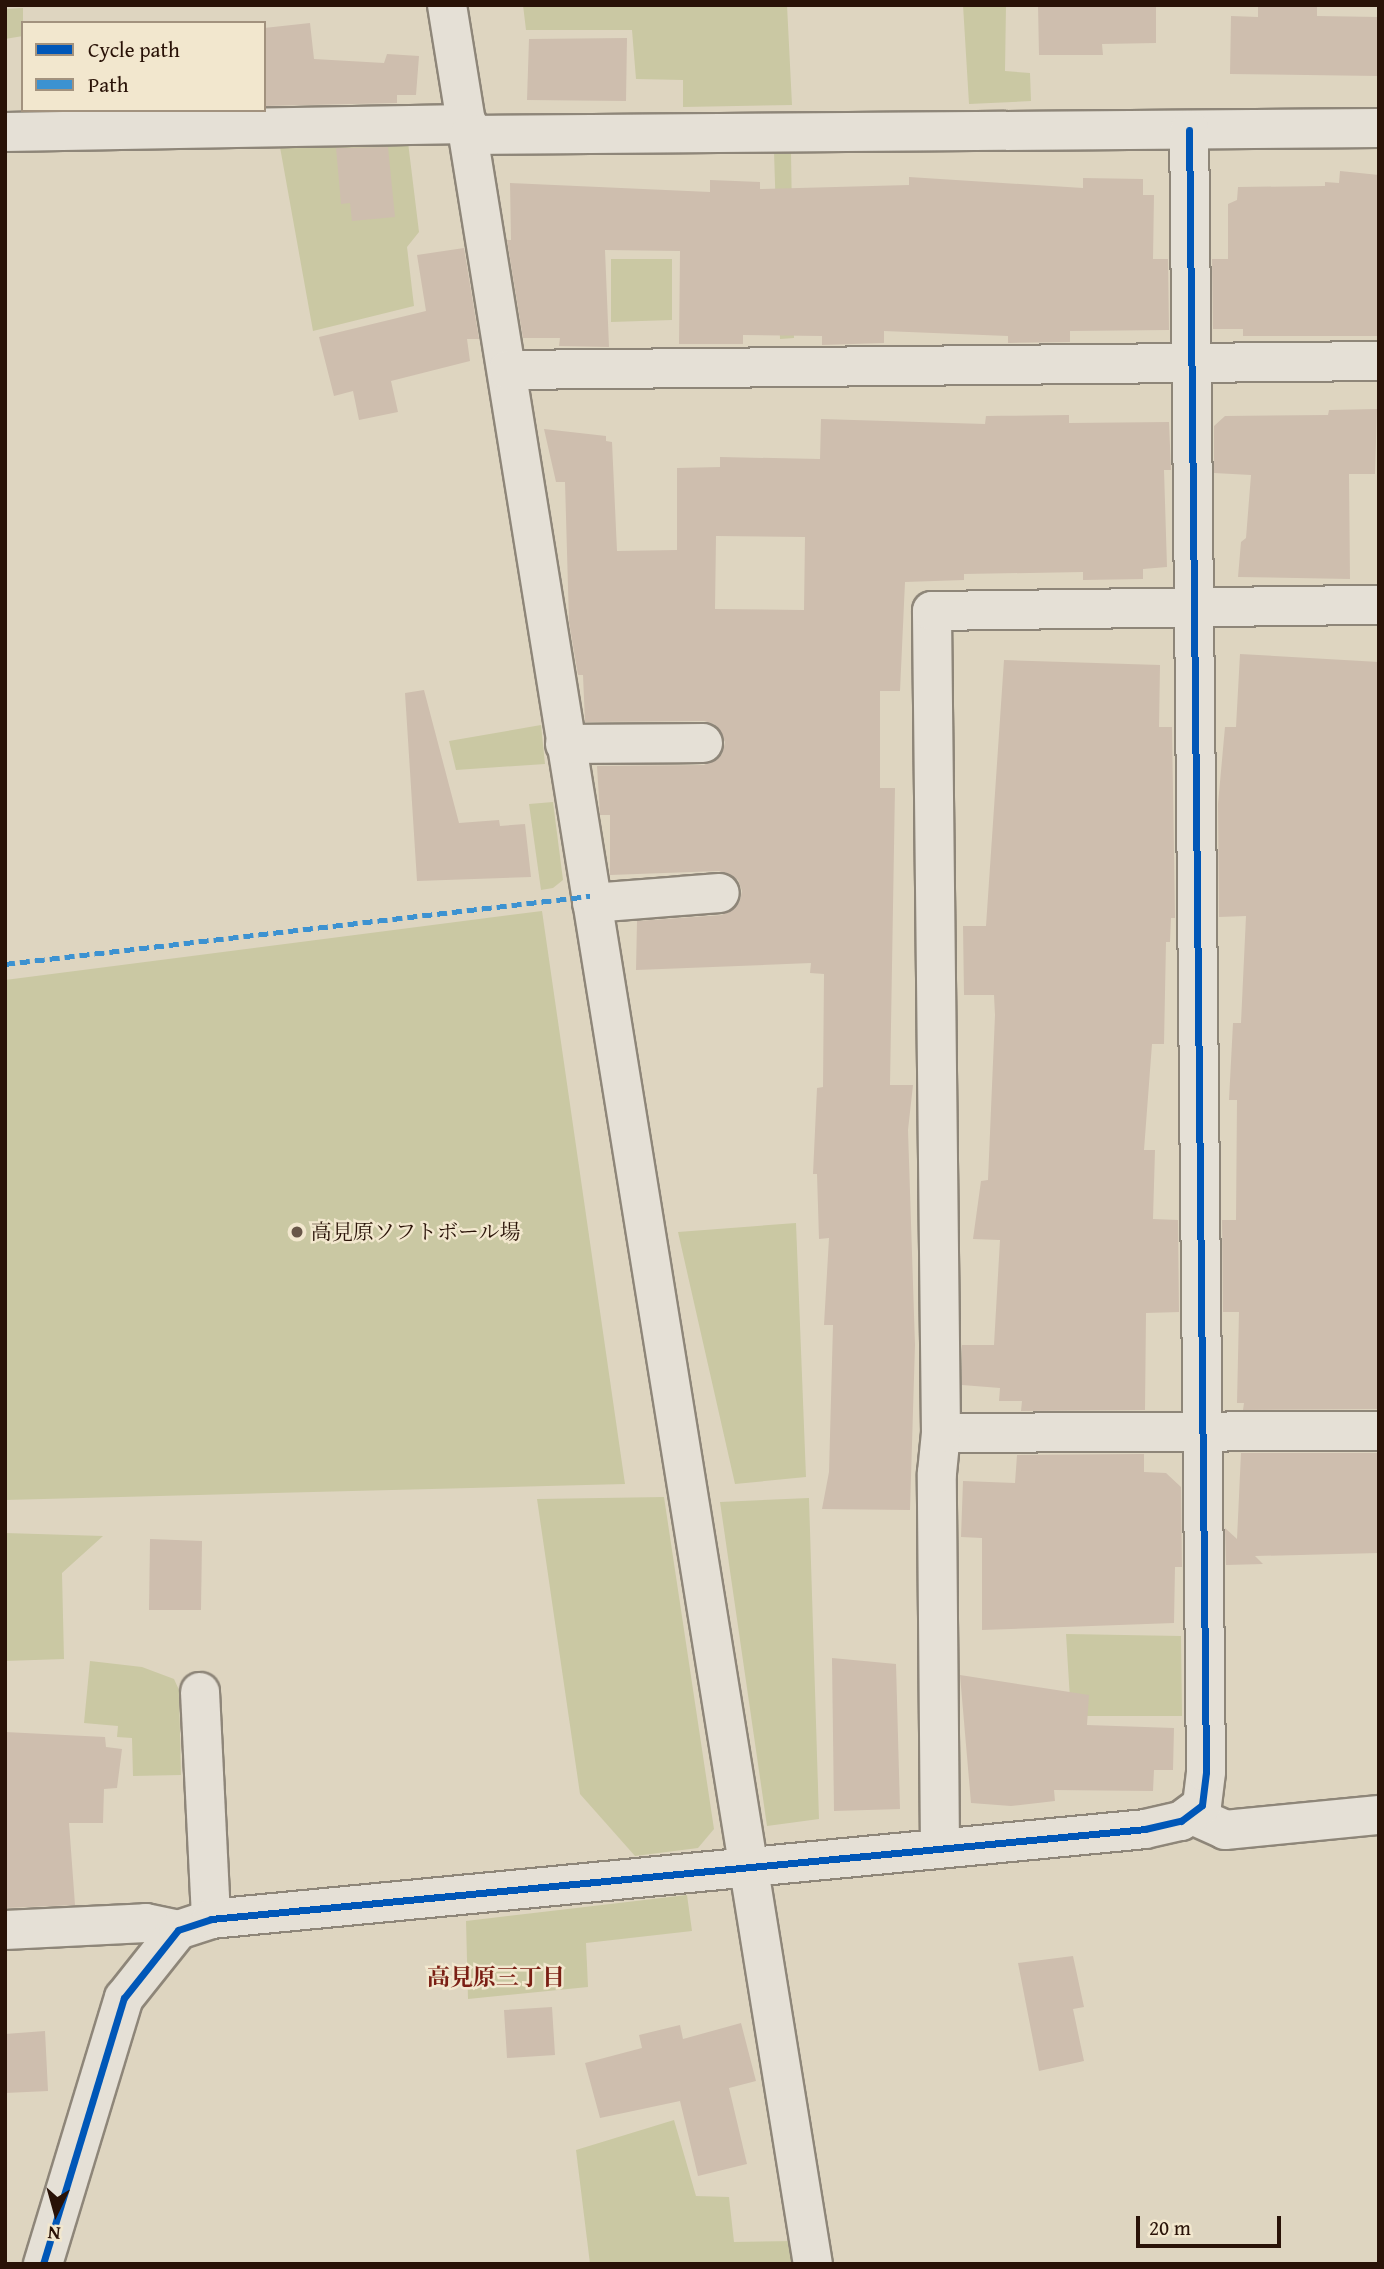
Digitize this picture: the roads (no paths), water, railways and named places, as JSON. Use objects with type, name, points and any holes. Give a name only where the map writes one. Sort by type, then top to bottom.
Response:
[{"type":"street","points":[[447,5],[813,2264]]},
{"type":"street","points":[[5,132],[1379,128]]},
{"type":"street","points":[[5,1930],[146,1923],[194,1925],[1145,1829],[1192,1815],[1206,1795],[1189,130]]},
{"type":"street","points":[[508,370],[1379,361]]},
{"type":"street","points":[[940,1848],[937,1473],[941,1433],[932,611],[1379,605]]},
{"type":"street","points":[[565,744],[703,743]]},
{"type":"street","points":[[592,903],[720,892]]},
{"type":"street","points":[[941,1433],[1379,1431]]},
{"type":"street","points":[[43,2264],[124,1998],[194,1925],[200,1692]]},
{"type":"street","points":[[1192,1815],[1225,1830],[1379,1815]]},
{"type":"place","name":"高見原ソフトボール場","points":[[297,1232]]},
{"type":"district","name":"高見原三丁目","points":[[496,1977]]}]
